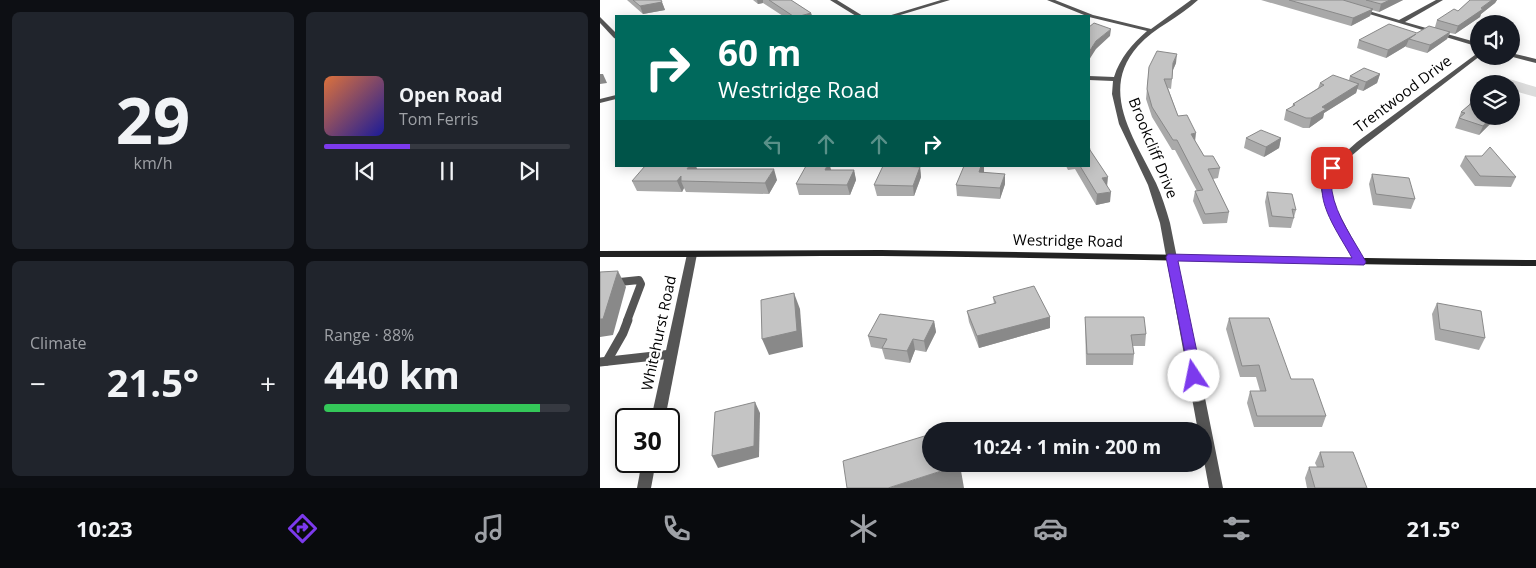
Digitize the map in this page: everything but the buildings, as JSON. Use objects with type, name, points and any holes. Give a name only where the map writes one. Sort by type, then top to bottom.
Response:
[{"type":"main road","name":"Westridge Road","points":[[600,254],[756,252],[1536,263]]},
{"type":"street","points":[[833,0],[858,15]]},
{"type":"street","points":[[894,15],[947,0]]},
{"type":"street","points":[[1050,0],[1088,15]]},
{"type":"street","name":"Brookcliff Drive","points":[[1195,0],[1138,43],[1127,56],[1117,79],[1115,97],[1122,120],[1158,200],[1172,257],[1216,488]]},
{"type":"street","points":[[1400,22],[1440,0]]},
{"type":"street","points":[[1354,8],[1470,42]]},
{"type":"street","points":[[1090,16],[1153,31]]},
{"type":"street","points":[[600,19],[615,36]]},
{"type":"street","points":[[1520,57],[1536,61]]},
{"type":"street","name":"Trentwood Drive","points":[[1360,262],[1332,210],[1326,190],[1327,179],[1332,168],[1360,144],[1470,61]]},
{"type":"street","points":[[1090,78],[1117,79]]},
{"type":"street","points":[[600,102],[615,97]]},
{"type":"street","name":"Whitehurst Road","points":[[660,408],[692,254]]},
{"type":"street","points":[[644,488],[647,473]]},
{"type":"lane","points":[[600,284],[639,280],[641,284],[623,333],[604,362]]},
{"type":"lane","points":[[604,362],[672,354]]},
{"type":"shaded area","points":[[1520,82],[1536,87],[1536,97],[1520,93]]},
{"type":"route","points":[[1194,376],[1172,257],[1360,262],[1332,210],[1326,190],[1327,179],[1332,168]]}]
